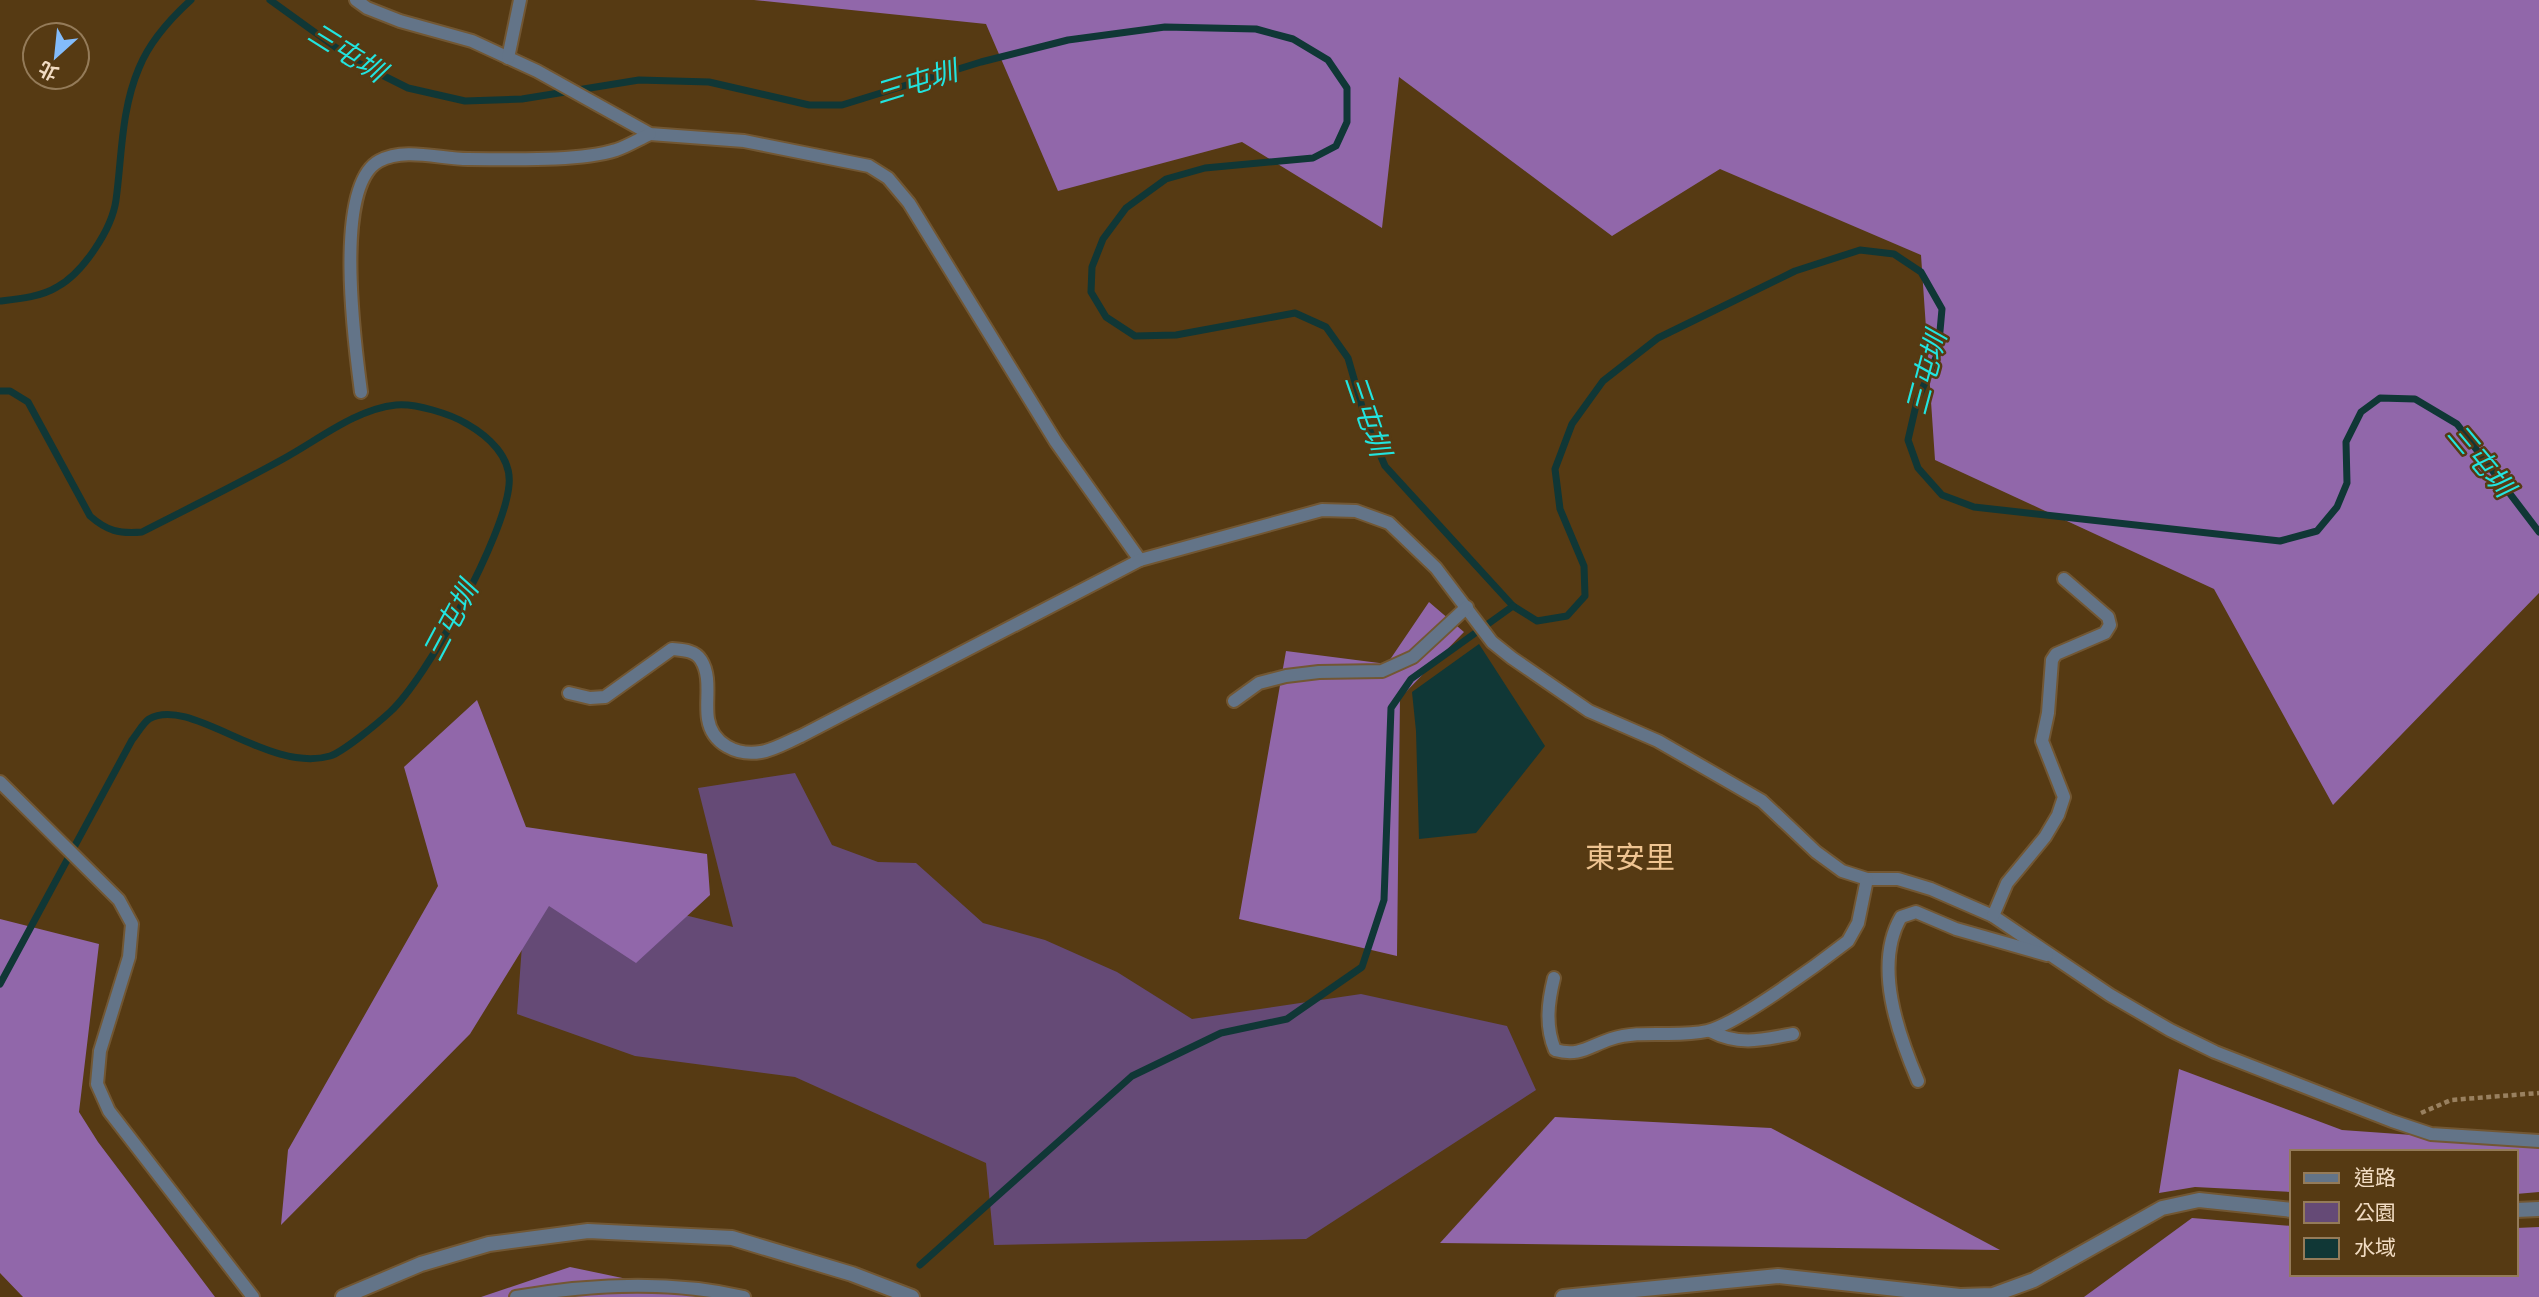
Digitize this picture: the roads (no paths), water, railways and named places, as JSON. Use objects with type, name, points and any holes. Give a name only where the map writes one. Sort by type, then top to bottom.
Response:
[{"type":"street","points":[[1563,1297],[1778,1276],[1960,1296],[1993,1295],[2034,1280],[2162,1208],[2199,1200],[2290,1210]]},
{"type":"street","points":[[2518,1210],[2539,1209]]},
{"type":"street","points":[[344,1297],[421,1264],[489,1244],[588,1231],[732,1238],[852,1275],[912,1297]]},
{"type":"lane","points":[[356,0],[400,21],[472,41],[537,71],[650,134],[744,141],[869,166],[888,178],[909,203],[1056,442],[1140,560]]},
{"type":"lane","points":[[508,58],[520,0]]},
{"type":"lane","points":[[362,392],[351,316],[351,243],[362,180],[377,162],[400,154],[465,159],[555,158],[615,150],[650,134]]},
{"type":"lane","points":[[569,693],[590,698],[605,697],[672,649],[689,651],[701,660],[708,685],[708,720],[716,740],[736,752],[761,752],[801,736],[1140,560],[1322,510],[1356,511],[1389,523],[1436,568],[1492,642],[1589,711],[1658,741],[1711,769],[1762,801],[1816,852],[1842,871],[1867,879],[1909,882],[1993,916],[2110,995],[2170,1030],[2215,1052],[2431,1134],[2475,1139],[2539,1141]]},
{"type":"lane","points":[[1993,916],[2007,883],[2045,837],[2058,815],[2064,797],[2042,741],[2048,713],[2052,660],[2056,654],[2105,633],[2110,625],[2108,617],[2064,579]]},
{"type":"lane","points":[[1234,701],[1259,683],[1286,676],[1319,672],[1382,671],[1413,657],[1467,607]]},
{"type":"lane","points":[[0,782],[119,900],[132,925],[129,957],[100,1051],[97,1084],[109,1111],[253,1297]]},
{"type":"lane","points":[[1554,978],[1548,1002],[1549,1035],[1555,1050],[1570,1054],[1584,1052],[1611,1039],[1710,1031],[1736,1017],[1848,941],[1858,923],[1867,879]]},
{"type":"lane","points":[[1918,1081],[1899,1036],[1891,981],[1891,933],[1901,917],[1916,912],[1956,929],[2058,958]]},
{"type":"lane","points":[[1710,1031],[1725,1039],[1748,1042],[1793,1034]]},
{"type":"lane","points":[[516,1297],[587,1286],[701,1287],[744,1297]]},
{"type":"water","points":[[1479,644],[1545,746],[1476,833],[1419,839],[1416,731],[1412,692]]},
{"type":"waterway","name":"三屯圳","points":[[0,301],[37,295],[57,287],[77,272],[95,249],[109,224],[116,200],[125,117],[139,68],[161,31],[191,0]]},
{"type":"waterway","name":"三屯圳","points":[[270,0],[356,62],[408,88],[465,101],[522,99],[639,80],[709,82],[809,105],[842,105],[981,62],[1068,40],[1165,27],[1256,29],[1293,39],[1328,60],[1347,88],[1347,122],[1336,146],[1313,158],[1205,168],[1166,179],[1126,208],[1103,239],[1092,267],[1091,292],[1106,317],[1135,336],[1176,335],[1295,313],[1326,327],[1348,358],[1367,424],[1385,466],[1513,606],[1537,621],[1567,616],[1585,596],[1584,566],[1560,509],[1555,469],[1572,424],[1603,381],[1658,338],[1795,271],[1860,250],[1894,254],[1921,272],[1942,309],[1938,353],[1917,401],[1908,440],[1918,468],[1942,495],[1974,507],[2280,541],[2317,531],[2337,507],[2347,483],[2346,442],[2361,412],[2380,398],[2415,399],[2457,424],[2539,532]]},
{"type":"waterway","name":"三屯圳","points":[[0,391],[10,391],[28,402],[90,516],[102,525],[120,532],[142,532],[265,469],[338,426],[366,412],[396,405],[443,413],[475,429],[490,441],[503,457],[509,475],[504,508],[494,537],[462,604],[424,669],[390,712],[343,749],[330,756],[306,759],[256,746],[186,717],[166,714],[149,719],[132,740],[0,984]]},
{"type":"waterway","points":[[920,1265],[1132,1076],[1221,1033],[1287,1019],[1362,967],[1384,900],[1391,708],[1411,679],[1513,606]]},
{"type":"district","name":"東安里","points":[[1630,858]]}]
